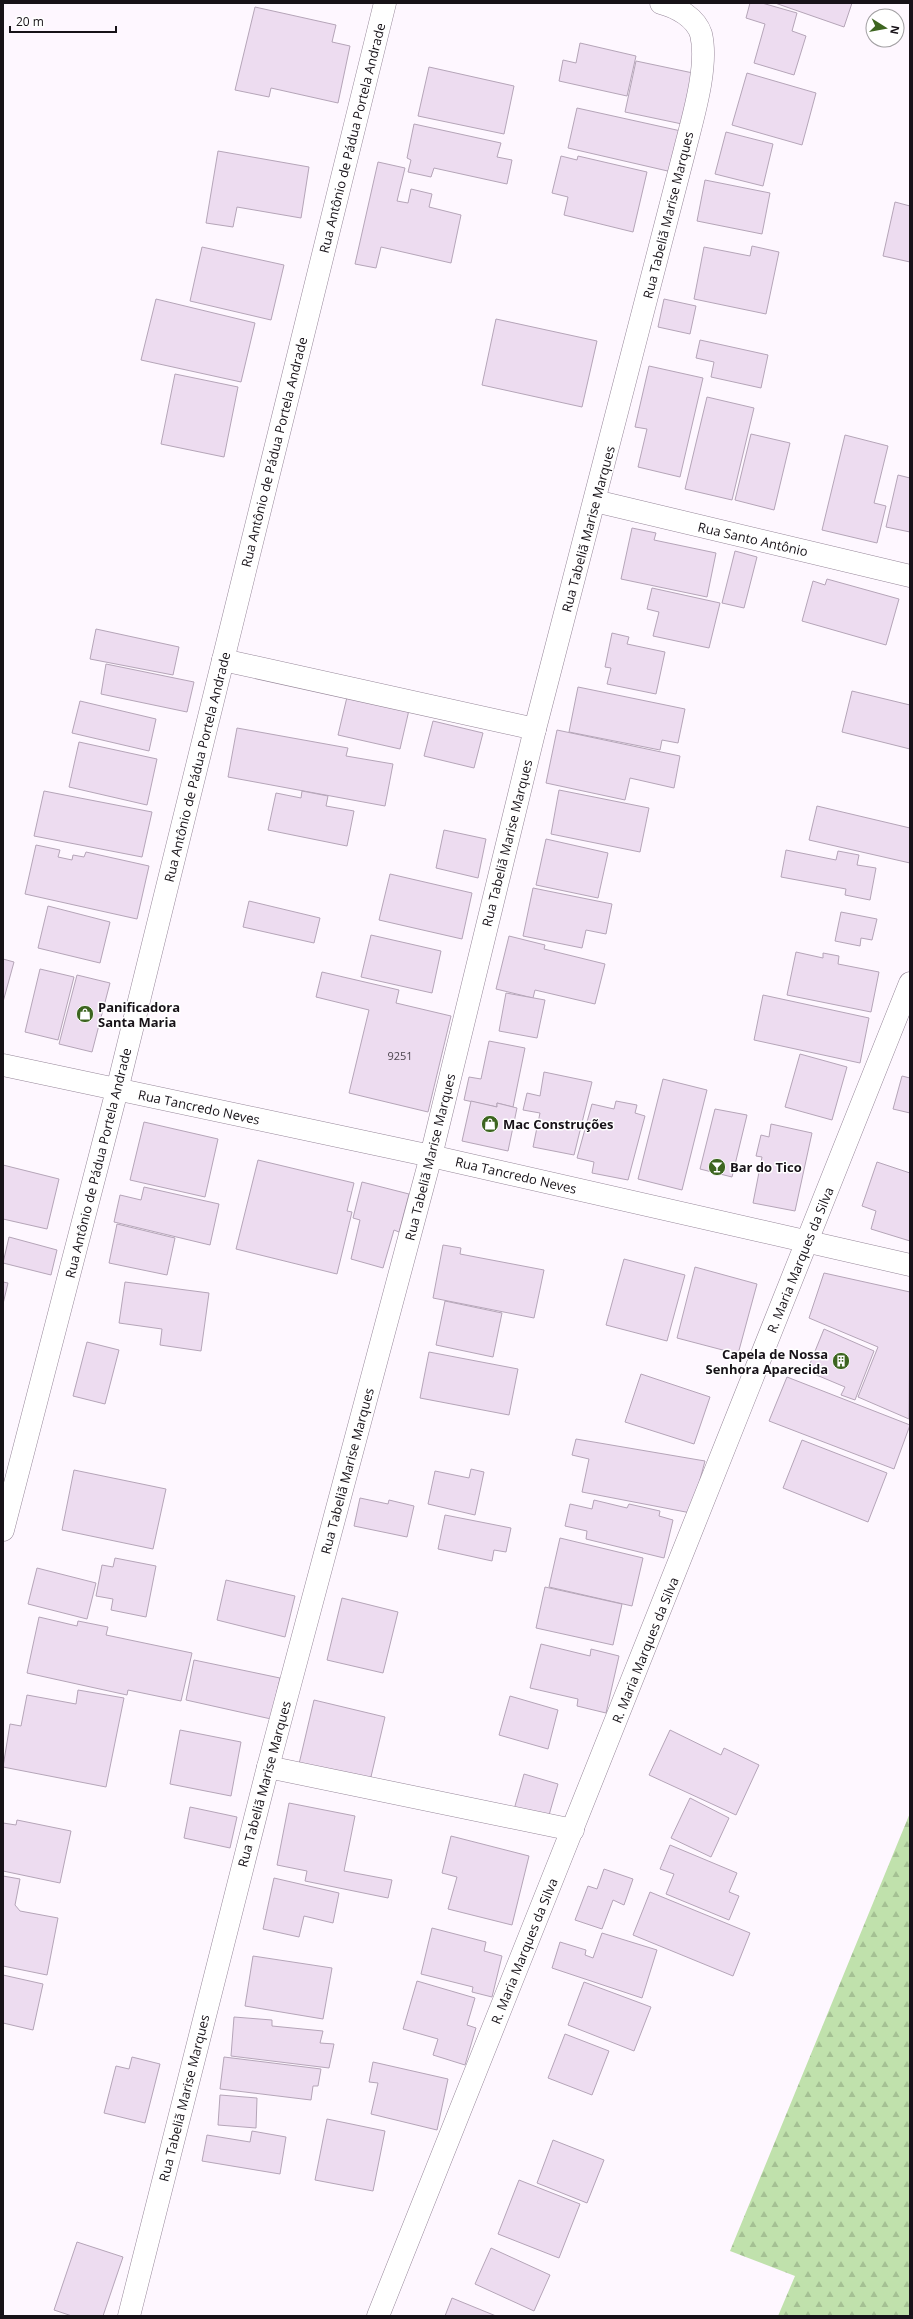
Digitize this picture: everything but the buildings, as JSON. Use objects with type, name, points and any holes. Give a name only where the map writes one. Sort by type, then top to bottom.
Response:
[{"type":"street","name":"Rua Antônio de Pádua Portela Andrade","points":[[3,1530],[117,1090],[385,3]]},
{"type":"street","name":"Rua Tabeliã Marise Marques","points":[[129,2316],[268,1767],[431,1156],[535,729],[595,501],[700,87],[702,50],[700,33],[689,17],[667,5]]},
{"type":"street","name":"Rua Santo Antônio","points":[[595,501],[910,576]]},
{"type":"street","points":[[223,660],[535,729]]},
{"type":"street","name":"R. Maria Marques da Silva","points":[[378,2316],[910,983]]},
{"type":"street","name":"Rua Tancredo Neves","points":[[3,1065],[431,1156],[910,1265]]},
{"type":"street","points":[[268,1767],[573,1830]]},
{"type":"green space","points":[[910,1813],[910,2316],[778,2316],[795,2276],[730,2251]]},
{"type":"place","name":"Panificadora Santa Maria","points":[[85,1014]]},
{"type":"place","name":"Mac Construções","points":[[490,1124]]},
{"type":"place","name":"Bar do Tico","points":[[717,1167]]},
{"type":"place","name":"Capela de Nossa Senhora Aparecida","points":[[841,1361]]}]
